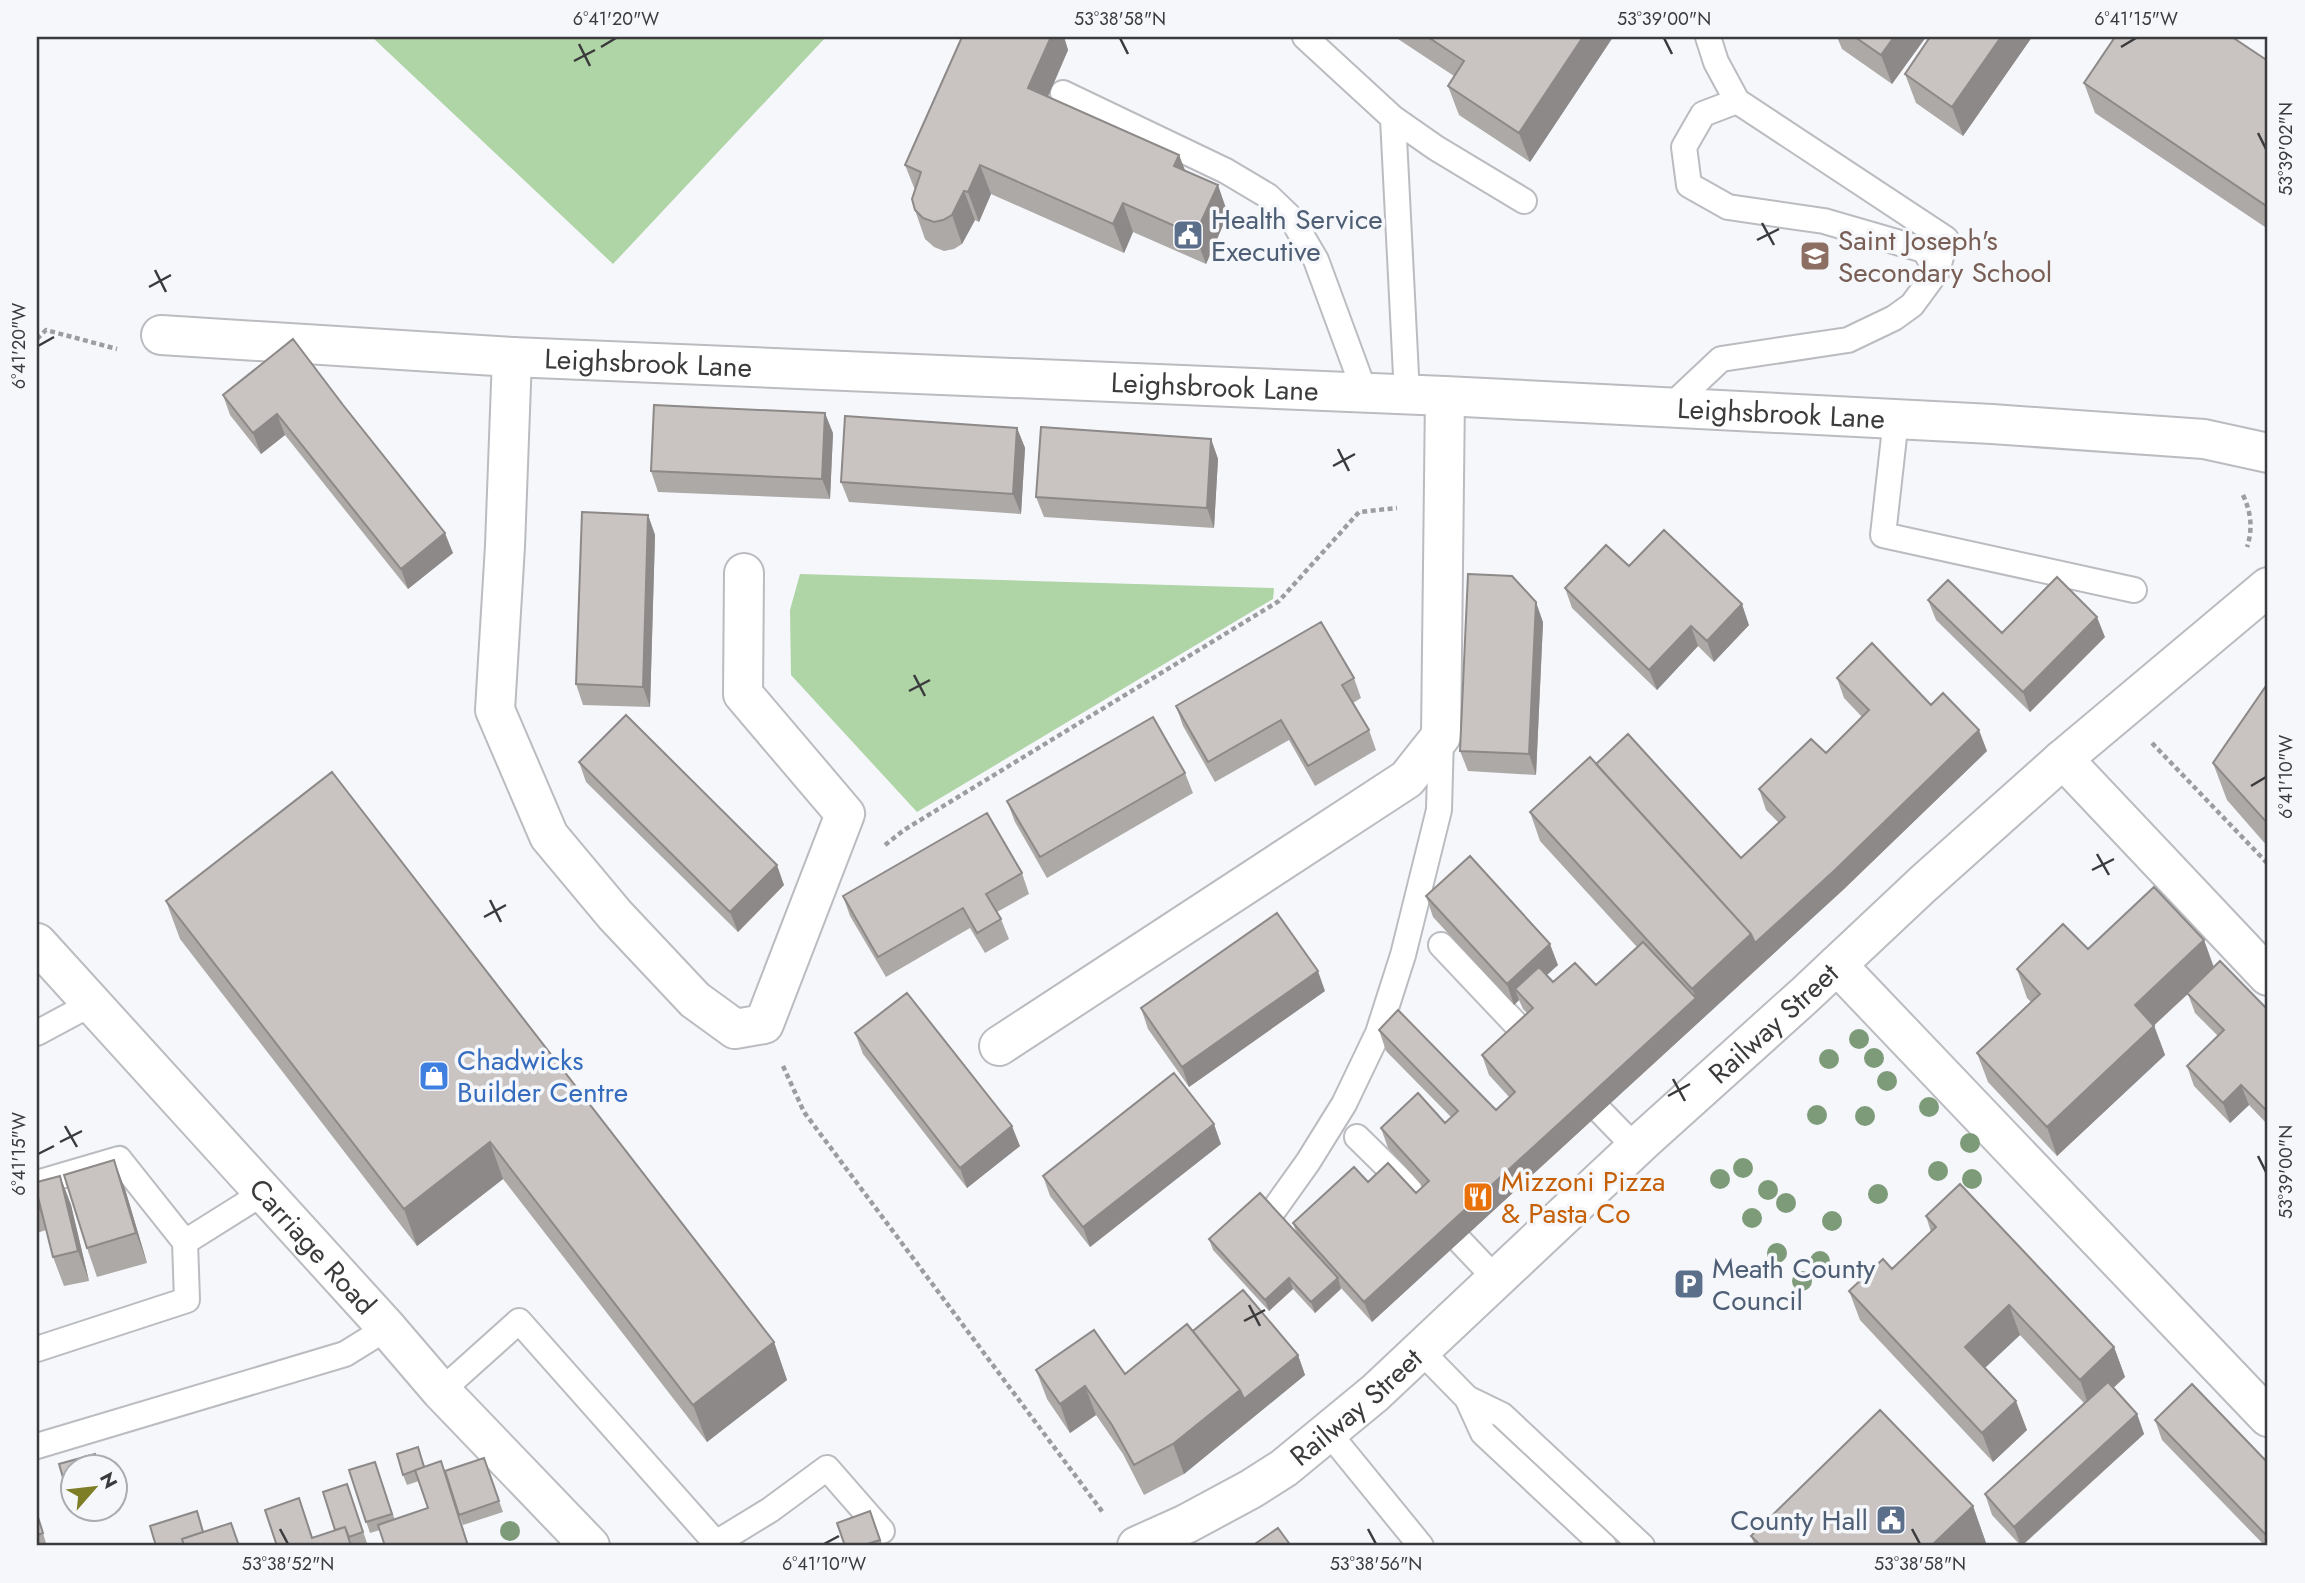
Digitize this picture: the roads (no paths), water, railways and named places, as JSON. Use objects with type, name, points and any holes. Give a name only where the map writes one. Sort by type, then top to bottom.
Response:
[{"type":"street","name":"Leighsbrook Lane","points":[[160,335],[512,357],[1445,396],[1896,419],[2204,439],[2268,453]]},
{"type":"street","points":[[512,357],[495,710],[549,836],[615,915],[695,1000],[735,1029],[764,1024],[845,814],[743,694],[744,573]]},
{"type":"street","points":[[999,1046],[1407,779],[1441,736],[1445,396]]},
{"type":"street","name":"Railway Street","points":[[1137,1546],[1234,1500],[1284,1468],[1375,1393],[1923,884],[2063,760],[2268,587]]},
{"type":"street","points":[[2063,760],[2268,976]]},
{"type":"street","name":"Carriage Road","points":[[42,957],[91,1004],[387,1328],[441,1391],[590,1546]]},
{"type":"street","points":[[1837,965],[2268,1417]]},
{"type":"lane","points":[[1305,37],[1393,118],[1436,148],[1524,201]]},
{"type":"lane","points":[[1670,407],[1721,359],[1847,340],[1894,318],[1912,305],[1937,271],[1946,239],[1737,101],[1716,62],[1708,37]]},
{"type":"lane","points":[[1063,93],[1226,170],[1268,196],[1292,219],[1316,260],[1365,393]]},
{"type":"lane","points":[[1737,101],[1703,114],[1684,147],[1689,186],[1728,207],[1824,221],[1924,250],[1937,271]]},
{"type":"lane","points":[[1393,118],[1407,395]]},
{"type":"lane","points":[[1896,419],[1883,535],[2134,590]]},
{"type":"lane","points":[[1273,1211],[1344,1104],[1378,1033],[1409,932],[1439,810],[1441,736]]},
{"type":"lane","points":[[1441,945],[1529,1038]]},
{"type":"lane","points":[[37,1032],[91,1004]]},
{"type":"lane","points":[[1601,1112],[1636,1148]]},
{"type":"lane","points":[[1357,1137],[1430,1208]]},
{"type":"lane","points":[[37,1183],[119,1159],[185,1242],[187,1300],[37,1349]]},
{"type":"lane","points":[[185,1242],[263,1193]]},
{"type":"lane","points":[[1460,1241],[1496,1279]]},
{"type":"lane","points":[[441,1391],[519,1321],[716,1543],[770,1510],[827,1468],[882,1531]]},
{"type":"lane","points":[[37,1446],[345,1354],[387,1328]]},
{"type":"lane","points":[[1420,1350],[1467,1398],[1502,1415],[1642,1546]]},
{"type":"lane","points":[[1467,1398],[1483,1433],[1604,1546]]},
{"type":"lane","points":[[1328,1432],[1422,1546]]},
{"type":"place","name":"Health Service Executive","points":[[1188,235]]},
{"type":"place","name":"Saint Joseph's Secondary School","points":[[1815,256]]},
{"type":"place","name":"Chadwicks Builder Centre","points":[[434,1076]]},
{"type":"place","name":"Mizzoni Pizza & Pasta Co","points":[[1478,1197]]},
{"type":"place","name":"Meath County Council","points":[[1689,1284]]},
{"type":"place","name":"County Hall","points":[[1891,1520]]}]
